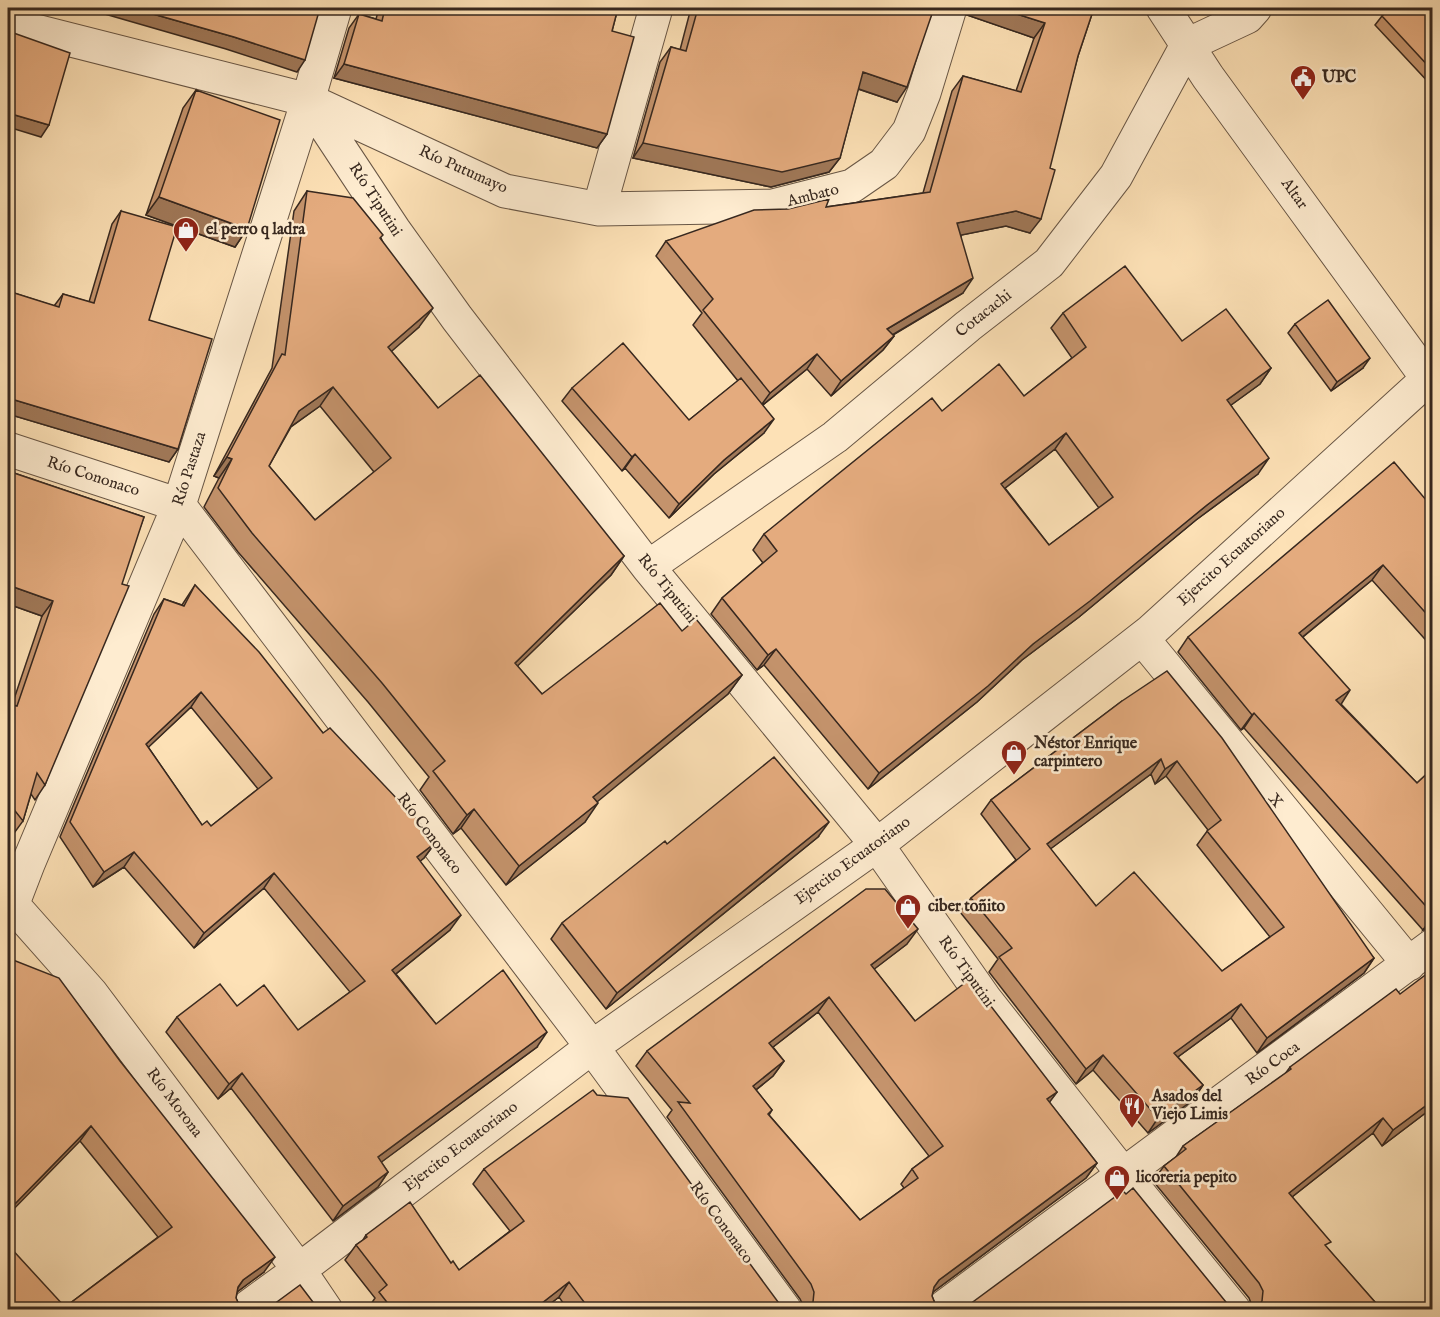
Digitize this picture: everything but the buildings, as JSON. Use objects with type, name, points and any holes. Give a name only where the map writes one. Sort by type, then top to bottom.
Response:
[{"type":"street","name":"Río Pastaza","points":[[10,910],[18,861],[179,505],[335,8]]},
{"type":"street","points":[[599,209],[656,8]]},
{"type":"street","name":"Ambato","points":[[599,209],[773,206],[852,186],[884,164],[909,131],[924,93],[950,8]]},
{"type":"street","name":"Altar","points":[[1163,8],[1208,77],[1430,377]]},
{"type":"street","points":[[1187,45],[1247,17],[1255,8]]},
{"type":"street","points":[[8,24],[308,100]]},
{"type":"street","name":"Cotacachi","points":[[648,567],[835,437],[968,326],[1049,263],[1116,176],[1187,45]]},
{"type":"street","name":"Río Putumayo","points":[[308,100],[505,191],[599,209]]},
{"type":"street","name":"Río Tiputini","points":[[308,100],[394,230],[457,318],[648,567],[877,845],[985,999],[1234,1310]]},
{"type":"street","name":"Ejercito Ecuatoriano","points":[[244,1310],[591,1047],[877,845],[1142,638],[1430,377]]},
{"type":"street","name":"Río Cononaco","points":[[8,449],[179,505],[591,1047],[785,1310]]},
{"type":"street","name":"X","points":[[1142,638],[1421,955]]},
{"type":"street","name":"Río Morona","points":[[10,910],[91,993],[299,1270],[326,1310]]},
{"type":"street","name":"Río Coca","points":[[940,1310],[1421,955]]},
{"type":"place","name":"UPC","points":[[1303,101]]},
{"type":"place","name":"el perro q ladra","points":[[186,253]]},
{"type":"place","name":"Néstor Enrique carpintero","points":[[1014,776]]},
{"type":"place","name":"ciber toñito","points":[[908,930]]},
{"type":"place","name":"Asados del Viejo Limis","points":[[1132,1129]]},
{"type":"place","name":"licoreria pepito","points":[[1117,1201]]}]
